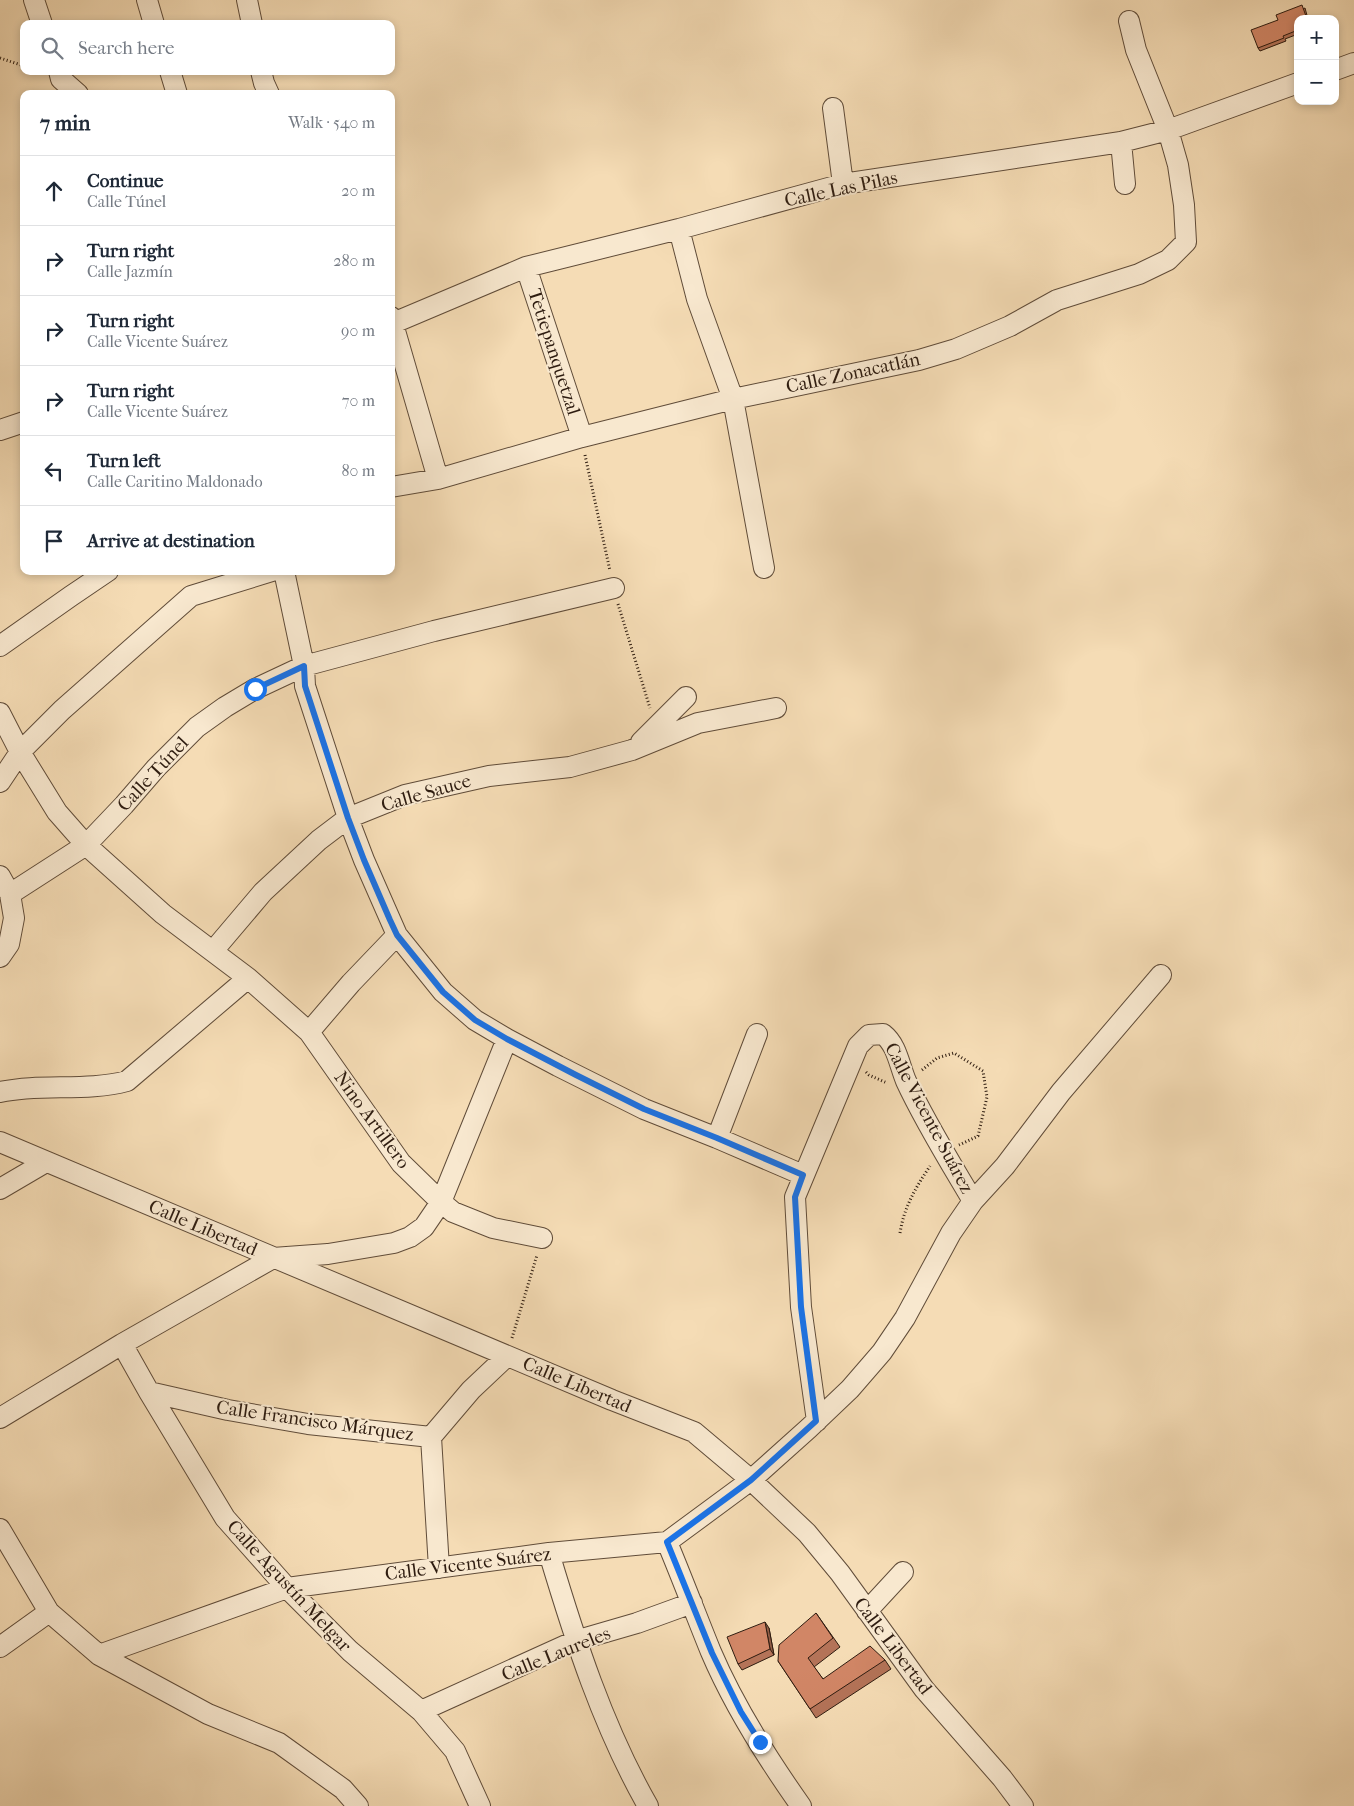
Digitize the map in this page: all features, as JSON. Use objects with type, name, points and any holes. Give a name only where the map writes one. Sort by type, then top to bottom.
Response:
[{"type":"street","points":[[34,0],[41,20]]},
{"type":"street","points":[[147,0],[153,20]]},
{"type":"street","points":[[247,0],[251,20]]},
{"type":"street","points":[[1129,21],[1136,50],[1168,130]]},
{"type":"street","points":[[1339,69],[1354,63]]},
{"type":"street","points":[[60,75],[74,90]]},
{"type":"street","points":[[171,75],[176,90]]},
{"type":"street","points":[[262,75],[267,90]]},
{"type":"street","name":"Calle Las Pilas","points":[[395,321],[526,267],[678,229],[843,184],[1121,142],[1168,130],[1294,84]]},
{"type":"street","points":[[833,108],[843,184]]},
{"type":"street","name":"Calle Zonacatlán","points":[[395,486],[438,479],[582,437],[734,399],[919,360],[956,349],[1010,326],[1057,300],[1139,274],[1168,260],[1186,242],[1184,205],[1178,165],[1168,130]]},
{"type":"street","points":[[1121,142],[1125,184]]},
{"type":"street","points":[[678,229],[697,299],[734,399],[764,568]]},
{"type":"street","name":"Tetiepanquetzal","points":[[526,267],[582,437]]},
{"type":"street","points":[[395,332],[438,479]]},
{"type":"street","points":[[0,430],[20,423]]},
{"type":"street","points":[[0,646],[102,575]]},
{"type":"street","points":[[0,782],[20,752],[62,710],[191,596],[259,575]]},
{"type":"street","points":[[285,575],[304,666],[305,686],[348,818],[397,935],[443,992],[475,1020],[507,1039],[644,1109],[803,1175]]},
{"type":"street","name":"Calle Túnel","points":[[10,894],[86,845],[156,768],[197,727],[224,707],[255,689],[304,666],[434,630],[614,588]]},
{"type":"street","points":[[632,750],[686,696]]},
{"type":"street","name":"Calle Sauce","points":[[213,951],[263,892],[319,840],[348,818],[405,795],[489,776],[570,767],[632,750],[698,723],[776,708]]},
{"type":"street","name":"Nino Artillero","points":[[0,713],[20,752],[57,812],[86,845],[163,914],[248,978],[310,1032],[401,1163],[441,1202],[453,1212],[493,1228],[542,1238]]},
{"type":"street","points":[[0,876],[10,894],[14,918],[9,944],[0,957]]},
{"type":"street","points":[[310,1032],[351,983],[397,935]]},
{"type":"street","points":[[801,1806],[778,1773],[741,1712],[712,1653],[667,1542],[751,1480],[850,1389],[882,1352],[905,1318],[951,1234],[973,1201],[1004,1166],[1061,1092],[1161,975]]},
{"type":"street","points":[[0,1092],[48,1087],[110,1086],[127,1081],[248,978]]},
{"type":"street","points":[[717,1138],[757,1034]]},
{"type":"street","name":"Calle Vicente Suárez","points":[[813,1425],[801,1307],[795,1197],[858,1046],[869,1035],[883,1034],[891,1040],[906,1081],[973,1201]]},
{"type":"street","points":[[0,1418],[122,1344],[273,1258],[328,1254],[394,1243],[410,1237],[424,1227],[441,1202],[507,1039]]},
{"type":"street","name":"Calle Libertad","points":[[0,1142],[612,1400],[694,1432],[751,1480],[807,1533],[840,1573],[924,1689],[1002,1778],[1023,1806]]},
{"type":"street","points":[[0,1189],[46,1162]]},
{"type":"street","name":"Calle Agustín Melgar","points":[[122,1344],[225,1518],[287,1588],[350,1651],[421,1712],[455,1751],[480,1806]]},
{"type":"street","name":"Calle Francisco Márquez","points":[[149,1392],[228,1410],[299,1422],[431,1437],[471,1390],[507,1356]]},
{"type":"street","points":[[431,1437],[439,1568]]},
{"type":"street","points":[[0,1529],[49,1612],[99,1655],[208,1714],[279,1743],[344,1789],[358,1806]]},
{"type":"street","name":"Calle Vicente Suárez","points":[[99,1655],[287,1588],[548,1554],[667,1542]]},
{"type":"street","points":[[548,1554],[576,1641],[598,1701],[629,1772],[648,1806]]},
{"type":"street","points":[[867,1611],[903,1572]]},
{"type":"street","name":"Calle Laureles","points":[[421,1712],[576,1641],[637,1623],[692,1603]]},
{"type":"street","points":[[0,1647],[49,1612]]},
{"type":"path","points":[[0,58],[20,65]]},
{"type":"path","points":[[507,1356],[542,1238]]},
{"type":"building","points":[[1302,5],[1306,15],[1294,15],[1294,32],[1283,36],[1284,38],[1258,48],[1251,30],[1278,20],[1276,15]]},
{"type":"building","points":[[816,1613],[833,1638],[808,1658],[823,1679],[870,1646],[885,1660],[810,1709],[778,1661],[779,1645]]},
{"type":"building","points":[[765,1622],[770,1649],[738,1664],[727,1637]]},
{"type":"route","points":[[255,689],[304,666],[305,686],[348,818],[364,860],[397,935],[443,992],[475,1020],[576,1075],[644,1109],[803,1175],[795,1197],[801,1307],[816,1421],[751,1480],[667,1542],[712,1653],[741,1712],[760,1742]]}]
